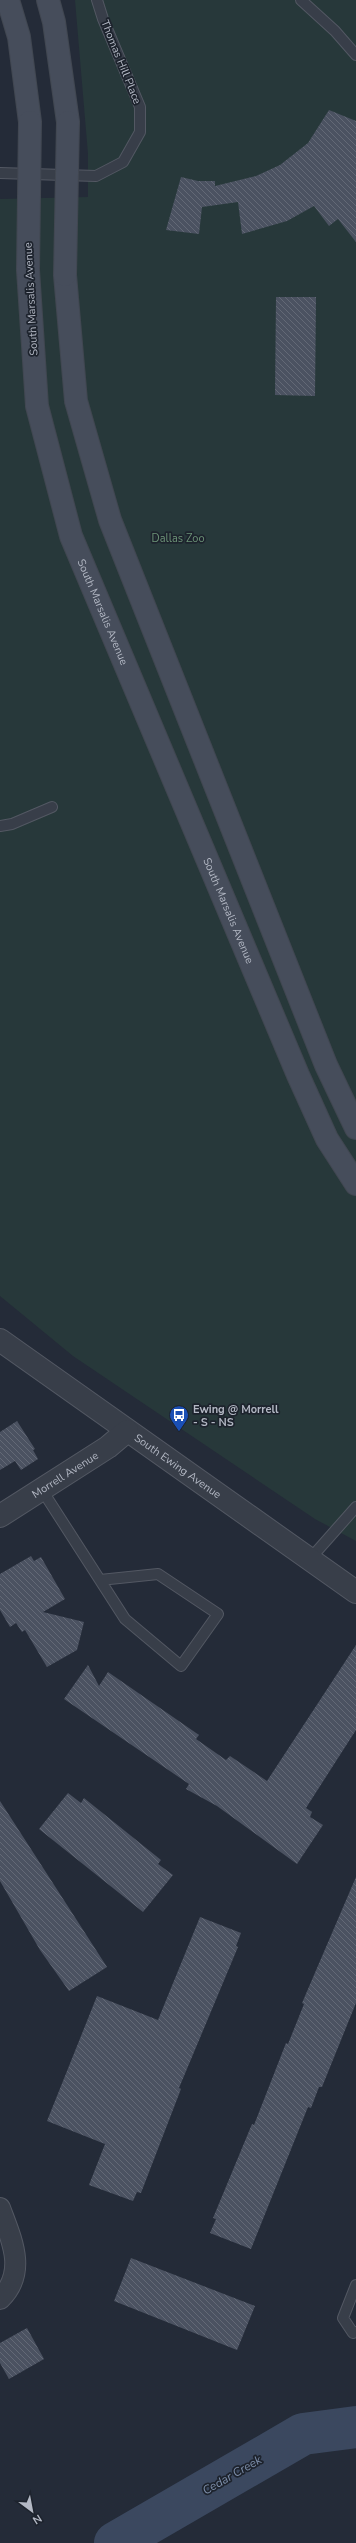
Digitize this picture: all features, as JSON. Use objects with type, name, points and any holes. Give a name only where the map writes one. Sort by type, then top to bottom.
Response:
[{"type":"main road","name":"South Marsalis Avenue","points":[[8,0],[19,37],[30,122],[28,270],[37,406],[71,536],[326,1139],[356,1184]]},
{"type":"main road","points":[[48,0],[54,22],[68,122],[65,274],[76,401],[110,520],[326,1065],[356,1128]]},
{"type":"street","name":"South Ewing Avenue","points":[[0,1340],[356,1592]]},
{"type":"street","name":"Morrell Avenue","points":[[0,1516],[108,1447],[127,1431]]},
{"type":"street","points":[[0,2208],[16,2252],[13,2278],[4,2296]]},
{"type":"lane","name":"Thomas Hill Place","points":[[0,173],[96,176],[123,162],[130,150],[140,132],[140,107],[103,19],[97,0]]},
{"type":"lane","points":[[301,0],[335,31],[356,54]]},
{"type":"lane","points":[[0,826],[12,824],[52,807]]},
{"type":"lane","points":[[42,1490],[125,1619],[181,1666],[218,1614],[158,1574],[100,1580]]},
{"type":"lane","points":[[310,1559],[346,1516],[356,1507]]},
{"type":"lane","points":[[356,2286],[343,2318],[353,2333],[356,2332]]},
{"type":"green space","name":"Dallas Zoo","points":[[75,0],[356,0],[356,1541],[315,1519],[73,1356],[0,1296],[0,199],[88,197],[88,154]]},
{"type":"building","points":[[329,110],[356,121],[356,242],[338,219],[329,226],[314,206],[287,221],[242,234],[238,202],[202,207],[199,234],[166,230],[181,177],[198,181],[215,181],[215,186],[256,176],[280,165],[308,143]]},
{"type":"building","points":[[276,297],[316,297],[315,396],[275,395]]},
{"type":"building","points":[[17,1421],[35,1449],[33,1450],[38,1459],[21,1470],[15,1461],[0,1470],[0,1432]]},
{"type":"building","points":[[31,1556],[34,1561],[41,1557],[65,1599],[43,1612],[84,1622],[77,1650],[47,1667],[25,1630],[22,1632],[16,1623],[10,1627],[0,1610],[0,1574]]},
{"type":"building","points":[[356,1645],[356,1730],[306,1808],[312,1812],[310,1817],[323,1825],[297,1864],[217,1806],[186,1789],[189,1784],[64,1699],[88,1665],[99,1686],[108,1672],[199,1735],[196,1739],[226,1760],[230,1756],[267,1781]]},
{"type":"building","points":[[68,1793],[81,1803],[84,1798],[161,1860],[158,1864],[173,1875],[143,1912],[39,1829]]},
{"type":"building","points":[[0,1801],[107,1967],[69,1991],[40,1950],[0,1881]]},
{"type":"building","points":[[356,1877],[356,2003],[322,2087],[319,2087],[311,2108],[308,2107],[251,2249],[210,2233],[216,2219],[213,2218],[252,2124],[254,2125],[286,2043],[288,2044],[304,2004],[302,2003]]},
{"type":"building","points":[[200,1917],[241,1933],[236,1946],[238,1947],[179,2088],[181,2089],[141,2193],[137,2192],[133,2201],[89,2185],[105,2144],[47,2121],[97,1996],[158,2020]]},
{"type":"building","points":[[131,2258],[255,2306],[237,2350],[114,2301]]},
{"type":"building","points":[[27,2328],[44,2359],[9,2379],[0,2363],[0,2343]]},
{"type":"waterway","name":"Cedar Creek","points":[[115,2543],[303,2434],[356,2427]]},
{"type":"place","name":"Ewing @ Morrell - S - NS","points":[[179,1432]]}]
